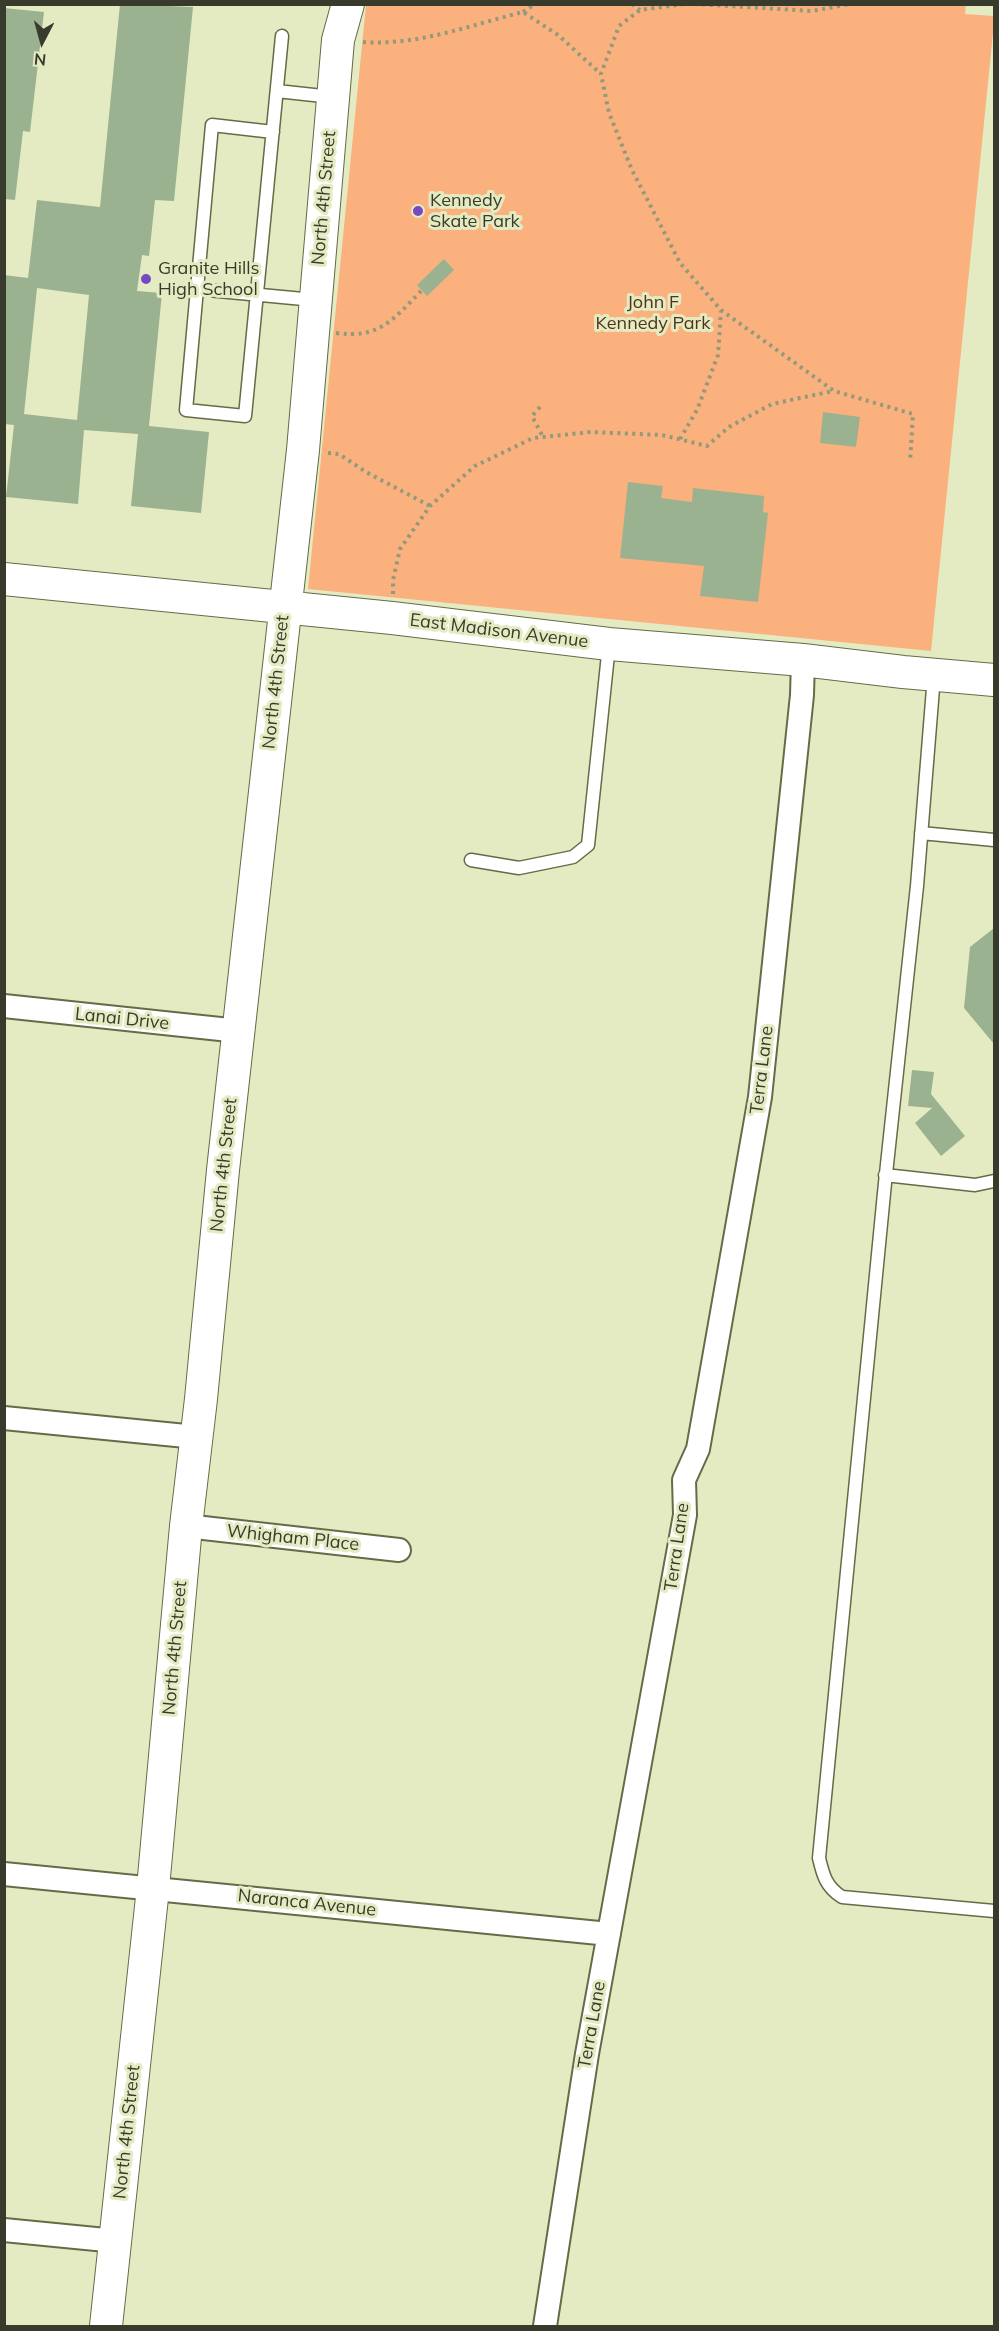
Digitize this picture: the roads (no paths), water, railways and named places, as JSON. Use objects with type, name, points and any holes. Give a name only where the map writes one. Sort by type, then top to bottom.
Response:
[{"type":"street","name":"North 4th Street","points":[[106,2326],[153,1888],[186,1526],[223,1170],[303,450],[338,40],[348,4]]},
{"type":"street","name":"East Madison Avenue","points":[[4,579],[392,618],[609,644],[803,660],[994,680]]},
{"type":"street","name":"Terra Lane","points":[[545,2326],[587,2054],[686,1515],[684,1480],[698,1449],[760,1097],[802,695],[803,660]]},
{"type":"street","name":"Lanai Drive","points":[[4,1006],[239,1031]]},
{"type":"street","points":[[4,1418],[196,1437]]},
{"type":"street","name":"Whigham Place","points":[[186,1526],[399,1550]]},
{"type":"street","name":"Naranca Avenue","points":[[4,1874],[609,1934]]},
{"type":"street","points":[[4,2230],[116,2241]]},
{"type":"lane","points":[[273,132],[212,125],[186,410],[245,416],[256,294],[273,132],[282,36]]},
{"type":"lane","points":[[277,91],[333,97]]},
{"type":"lane","points":[[197,289],[316,300]]},
{"type":"lane","points":[[471,860],[519,868],[573,856],[588,844],[609,644]]},
{"type":"lane","points":[[934,674],[921,833],[885,1175],[819,1858],[823,1876],[830,1890],[842,1897],[994,1911]]},
{"type":"lane","points":[[921,833],[994,840]]},
{"type":"lane","points":[[885,1175],[975,1185],[994,1181]]},
{"type":"place","name":"Kennedy Skate Park","points":[[418,211]]},
{"type":"place","name":"Granite Hills High School","points":[[146,279]]},
{"type":"park label","name":"John F Kennedy Park","points":[[653,313]]}]
